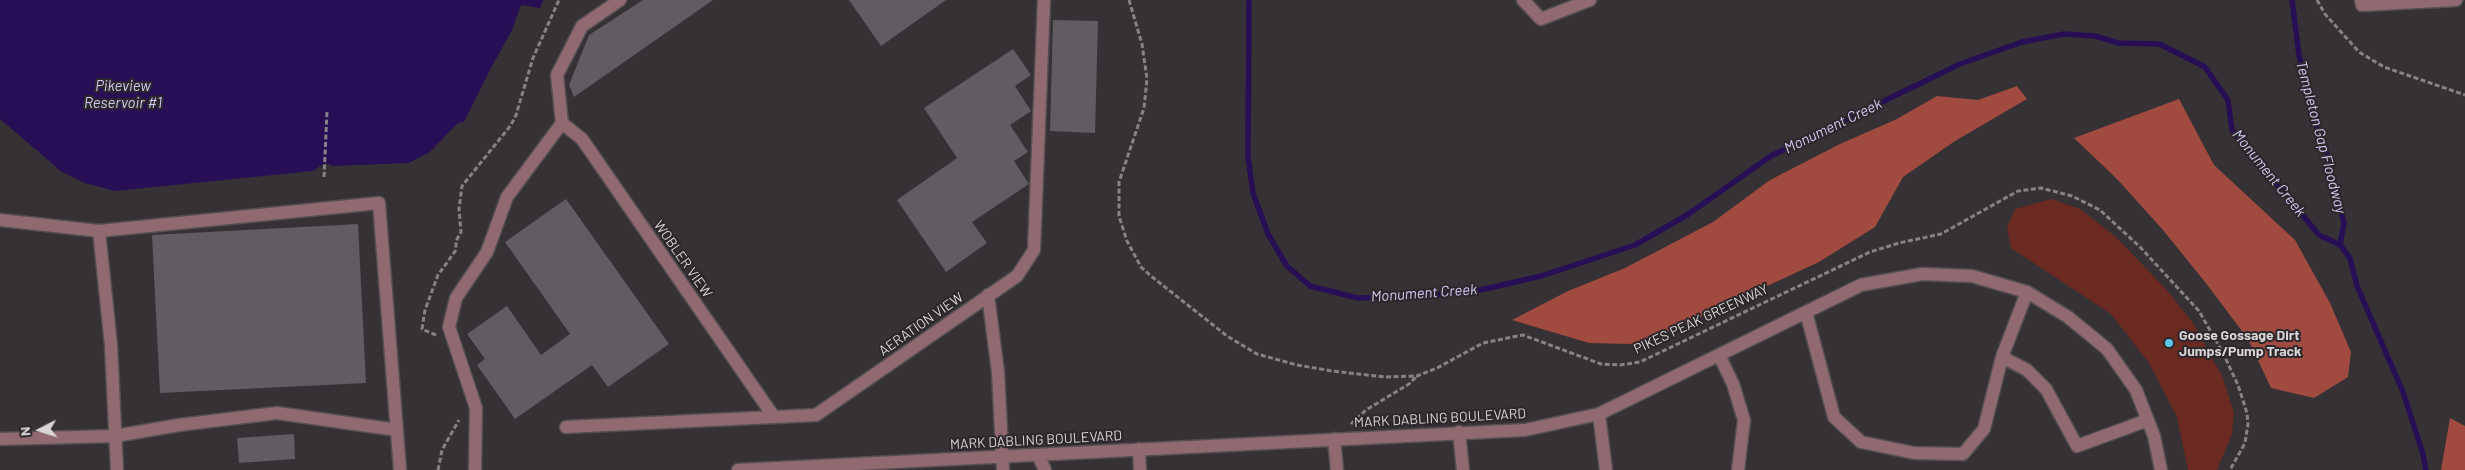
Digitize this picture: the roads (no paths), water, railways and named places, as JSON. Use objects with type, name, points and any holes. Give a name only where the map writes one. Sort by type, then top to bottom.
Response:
[{"type":"street","points":[[475,470],[476,408],[448,326],[456,298],[487,252],[506,197],[562,123],[557,75],[582,26],[620,0]]},
{"type":"street","name":"AERATION VIEW","points":[[566,427],[816,415],[1017,276],[1034,250],[1044,0]]},
{"type":"street","points":[[1523,0],[1541,19],[1590,0]]},
{"type":"street","points":[[2362,2],[2456,0]]},
{"type":"street","name":"WOBLER VIEW","points":[[562,123],[582,139],[774,417]]},
{"type":"street","points":[[0,220],[99,231],[380,203],[400,470]]},
{"type":"street","points":[[99,231],[110,345],[117,470]]},
{"type":"street","name":"MARK DABLING BOULEVARD","points":[[738,470],[817,468],[1038,454],[1525,430],[1599,414],[1861,285],[1922,274],[1972,276],[2027,292],[2068,317],[2107,349],[2136,390],[2148,420],[2161,470]]},
{"type":"street","points":[[1806,312],[1834,416],[1861,442],[1914,453],[1963,454],[1984,429],[2002,357],[2027,292]]},
{"type":"street","points":[[988,295],[998,372],[1003,470]]},
{"type":"street","points":[[1719,355],[1733,384],[1744,420],[1738,470]]},
{"type":"street","points":[[2002,357],[2026,370],[2046,389],[2077,446],[2148,420]]},
{"type":"street","points":[[0,439],[115,436],[178,425],[277,412],[397,430]]},
{"type":"street","points":[[1599,414],[1606,470]]},
{"type":"street","points":[[1460,432],[1463,470]]},
{"type":"street","points":[[1334,439],[1337,470]]},
{"type":"street","points":[[1138,449],[1140,470]]},
{"type":"street","points":[[1038,454],[1045,470]]},
{"type":"water","name":"Pikeview Reservoir #1","points":[[0,0],[543,0],[540,8],[521,5],[512,30],[464,122],[458,123],[430,152],[409,163],[332,166],[325,163],[313,171],[115,191],[85,183],[62,172],[0,119]]},
{"type":"waterway","name":"Monument Creek","points":[[1249,0],[1248,156],[1253,193],[1268,234],[1287,266],[1310,286],[1358,298],[1437,295],[1485,289],[1541,276],[1635,245],[1687,215],[1771,156],[1960,64],[2022,42],[2064,34],[2095,36],[2118,43],[2159,44],[2205,67],[2228,100],[2232,130],[2319,235],[2340,245],[2350,258],[2357,286],[2403,392],[2423,454],[2426,470]]},
{"type":"waterway","name":"Templeton Gap Floodway","points":[[2292,0],[2299,55],[2312,115],[2326,152],[2344,223],[2340,245]]},
{"type":"place","name":"Goose Gossage Dirt Jumps/Pump Track","points":[[2169,343]]}]
